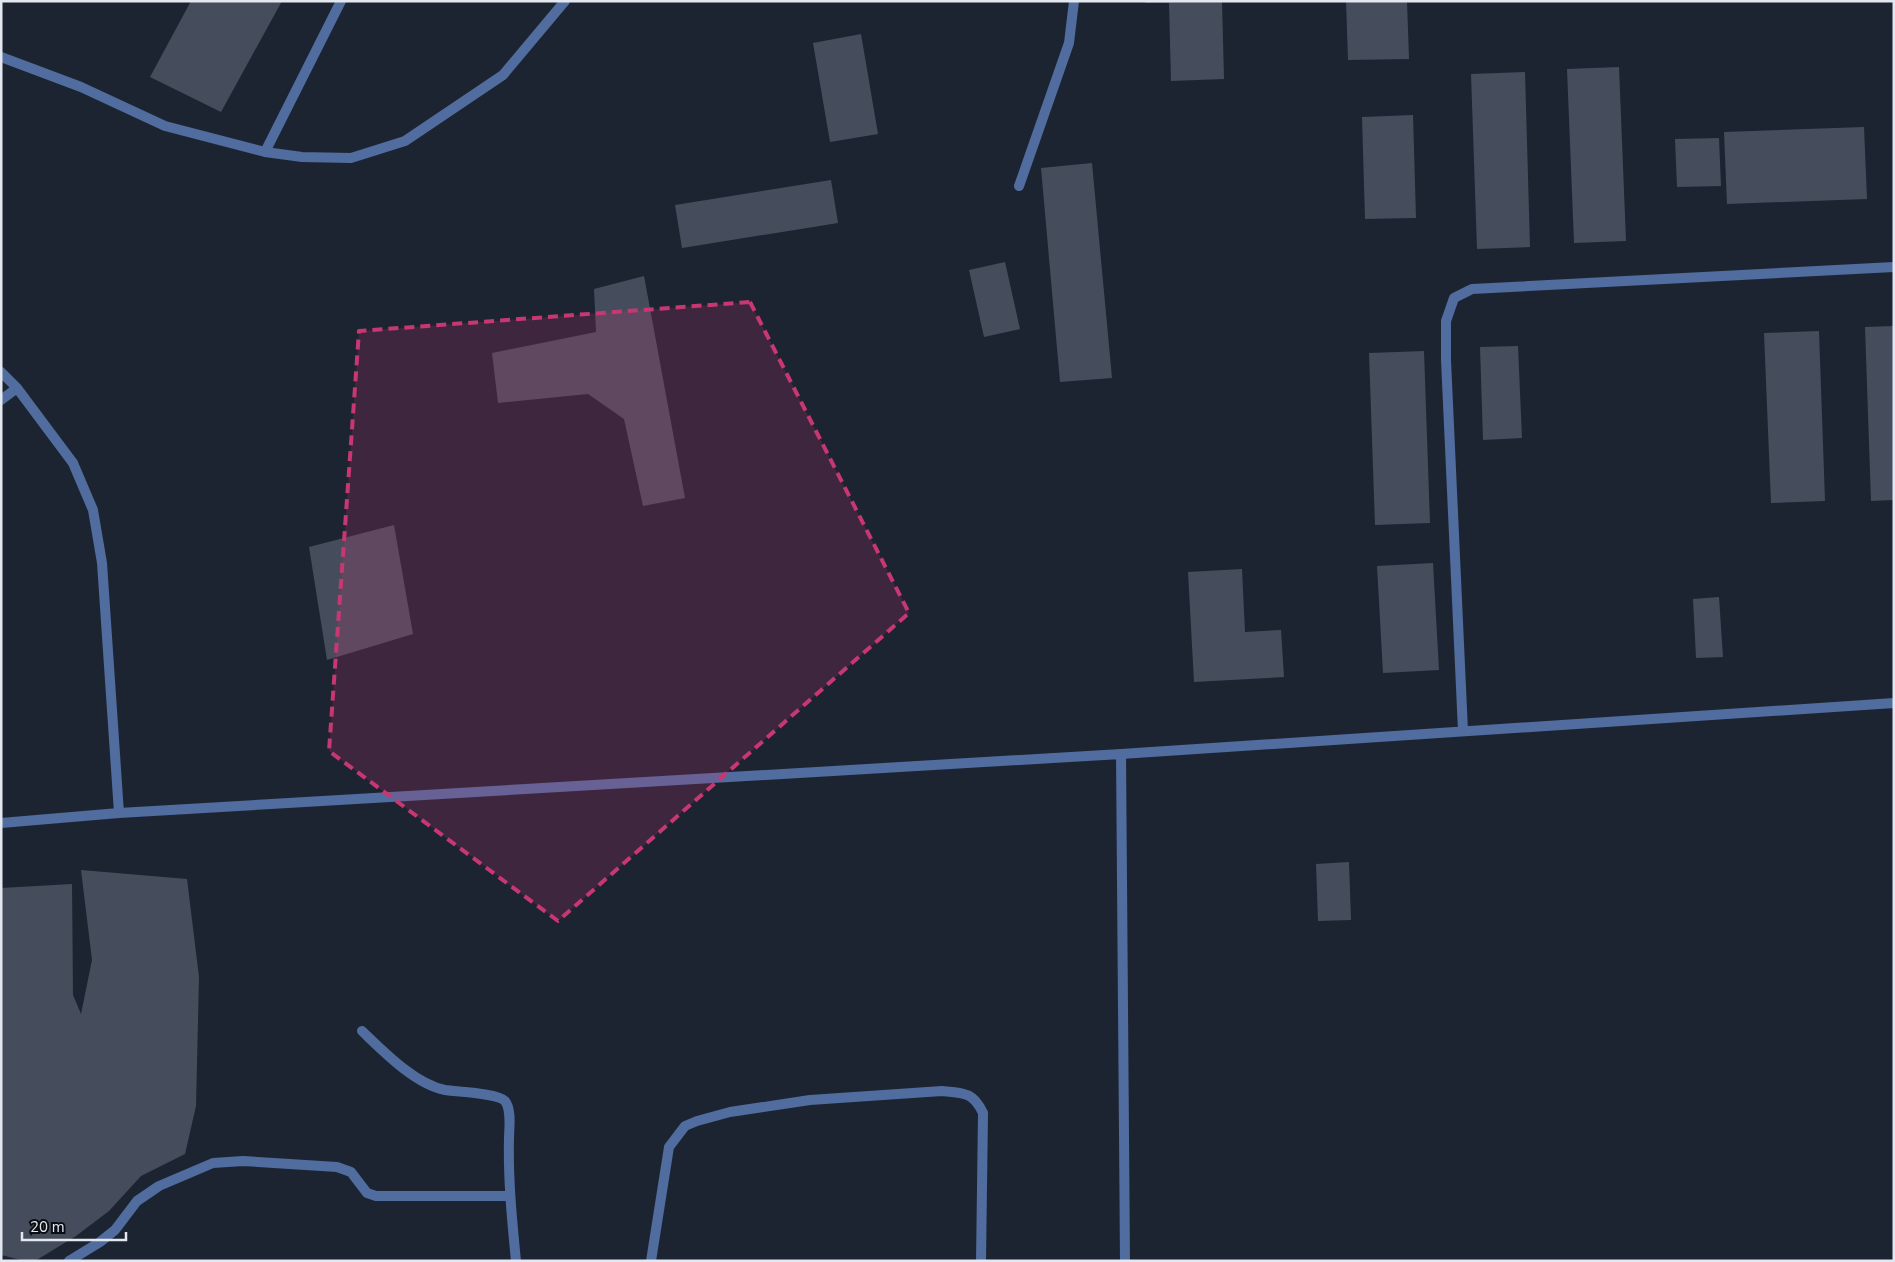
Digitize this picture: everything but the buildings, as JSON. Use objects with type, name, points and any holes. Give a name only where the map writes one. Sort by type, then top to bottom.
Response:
[{"type":"street","points":[[265,152],[341,1]]},
{"type":"street","points":[[1,57],[81,87],[165,126],[265,152],[302,157],[351,158],[405,141],[503,75],[566,1]]},
{"type":"street","points":[[1019,186],[1068,43],[1074,1]]},
{"type":"street","points":[[1463,731],[1446,360],[1446,322],[1454,298],[1472,289],[1894,267]]},
{"type":"street","points":[[1,372],[18,388],[73,463],[93,510],[102,563],[119,813]]},
{"type":"street","points":[[1,400],[18,388]]},
{"type":"street","points":[[1,823],[119,813],[1121,754],[1894,703]]},
{"type":"street","points":[[1121,754],[1125,1261]]},
{"type":"street","points":[[362,1031],[388,1056],[425,1083],[443,1089],[503,1100],[507,1104],[510,1119],[509,1196],[516,1261]]},
{"type":"street","points":[[651,1261],[669,1147],[685,1126],[697,1120],[730,1112],[810,1100],[942,1091],[961,1092],[968,1095],[977,1100],[983,1113],[981,1261]]},
{"type":"street","points":[[70,1261],[115,1230],[137,1201],[144,1196],[159,1186],[214,1163],[242,1161],[337,1168],[351,1172],[367,1193],[376,1196],[509,1196]]},
{"type":"highlighted area","points":[[750,302],[909,613],[558,921],[329,751],[359,331]]}]
